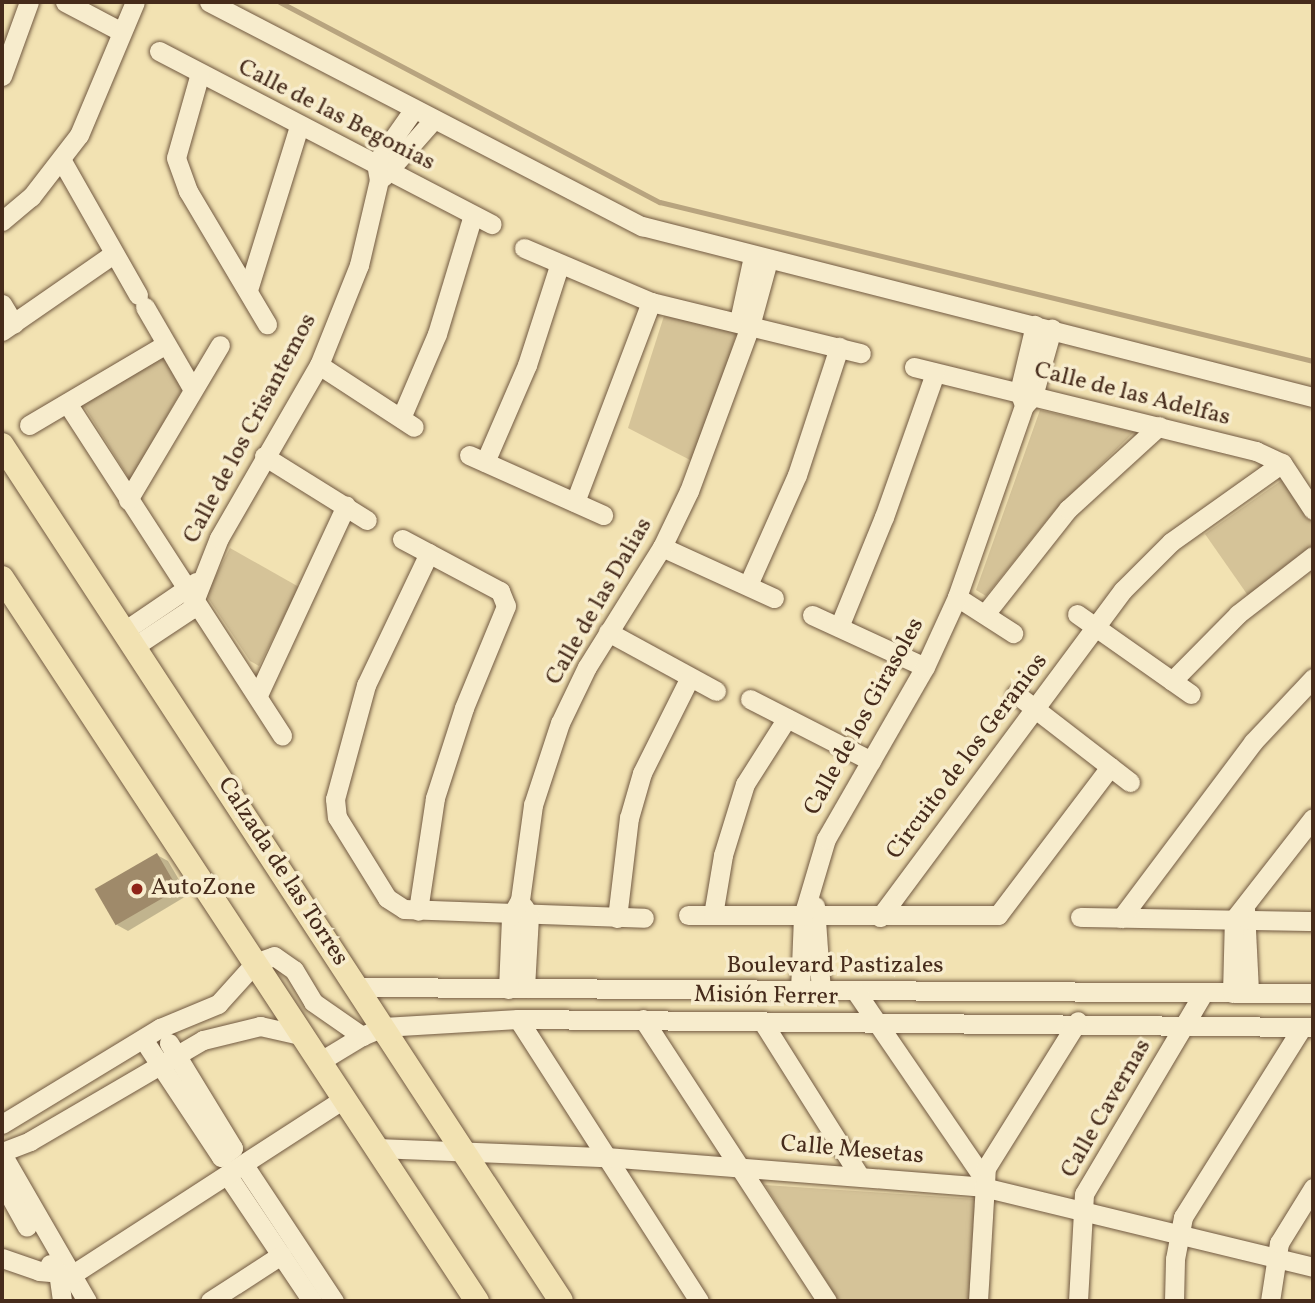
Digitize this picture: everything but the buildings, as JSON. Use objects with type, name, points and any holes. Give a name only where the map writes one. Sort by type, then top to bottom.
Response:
[{"type":"main road","name":"Calzada de las Torres","points":[[2,444],[357,986],[372,1032],[463,1153],[561,1301]]},
{"type":"main road","points":[[2,578],[477,1301]]},
{"type":"street","points":[[2,76],[29,2]]},
{"type":"street","points":[[65,2],[122,32]]},
{"type":"street","points":[[2,221],[62,161],[97,100],[135,2]]},
{"type":"street","points":[[209,2],[642,226],[1310,394]]},
{"type":"street","name":"Calle de las Begonias","points":[[159,51],[382,172],[492,224]]},
{"type":"street","points":[[200,73],[176,158],[188,191],[267,324]]},
{"type":"street","name":"Calle de los Crisantemos","points":[[130,639],[189,612],[194,589],[264,456],[318,365],[359,265],[382,172],[414,109]]},
{"type":"street","name":"Calle de los Crisantemos","points":[[382,172],[434,119]]},
{"type":"street","points":[[248,290],[299,126]]},
{"type":"street","points":[[62,161],[192,388]]},
{"type":"street","points":[[318,365],[408,423],[473,215]]},
{"type":"street","points":[[524,248],[559,266],[651,302],[744,328],[861,353]]},
{"type":"street","points":[[2,304],[8,327],[113,254]]},
{"type":"street","name":"Calle de las Dalias","points":[[516,988],[520,911],[533,805],[561,723],[608,632],[662,547],[717,421],[761,258]]},
{"type":"street","points":[[559,266],[527,365],[477,459],[603,515]]},
{"type":"street","points":[[575,502],[651,302]]},
{"type":"street","name":"Calle de los Girasoles","points":[[821,992],[811,916],[811,895],[826,839],[925,667],[957,597],[1025,398],[1043,327]]},
{"type":"street","points":[[29,425],[166,344]]},
{"type":"street","points":[[128,500],[192,388],[220,345]]},
{"type":"street","points":[[748,585],[797,475],[839,347]]},
{"type":"street","name":"Calle de las Adelfas","points":[[914,368],[1025,398],[1160,426],[1256,451],[1282,463]]},
{"type":"street","points":[[839,627],[884,517],[935,373]]},
{"type":"street","points":[[67,403],[128,500],[194,589],[282,735]]},
{"type":"street","points":[[985,614],[1068,509],[1160,426]]},
{"type":"street","points":[[264,456],[367,520]]},
{"type":"street","points":[[1282,463],[1313,510]]},
{"type":"street","name":"Circuito de los Geranios","points":[[880,917],[1096,626],[1147,563],[1171,542],[1282,463]]},
{"type":"street","points":[[258,695],[346,505]]},
{"type":"street","points":[[402,539],[500,590],[506,606],[464,708],[438,787],[418,911]]},
{"type":"street","points":[[662,547],[774,598]]},
{"type":"street","points":[[429,553],[366,685],[334,809],[387,898],[395,906],[418,911],[520,911],[644,918]]},
{"type":"street","points":[[1172,681],[1238,614],[1313,556]]},
{"type":"street","points":[[957,597],[1013,633]]},
{"type":"street","points":[[1077,614],[1191,694]]},
{"type":"street","points":[[812,615],[925,667]]},
{"type":"street","points":[[608,632],[716,691]]},
{"type":"street","points":[[617,918],[629,818],[642,773],[690,677]]},
{"type":"street","points":[[1121,918],[1253,742],[1313,678]]},
{"type":"street","points":[[1016,694],[1130,782]]},
{"type":"street","points":[[750,699],[871,761]]},
{"type":"street","points":[[713,915],[737,807],[746,784],[788,718]]},
{"type":"street","points":[[688,915],[998,915],[1110,767]]},
{"type":"street","points":[[1241,993],[1243,915],[1313,818]]},
{"type":"street","points":[[1080,917],[1243,915],[1313,921]]},
{"type":"street","name":"Calle de los Girasoles","points":[[800,991],[811,916]]},
{"type":"street","points":[[2,1124],[152,1033],[218,1004],[255,962],[282,958],[313,1002],[372,1032]]},
{"type":"street","name":"Boulevard Pastizales","points":[[357,986],[821,992],[1313,993]]},
{"type":"street","points":[[856,992],[983,1183]]},
{"type":"street","name":"Calle Cavernas","points":[[1078,1301],[1080,1208],[1091,1181],[1204,992]]},
{"type":"street","points":[[518,1019],[699,1301]]},
{"type":"street","name":"Misión Ferrer","points":[[372,1032],[518,1019],[878,1024],[1077,1021],[1184,1026],[1307,1027]]},
{"type":"street","points":[[643,1019],[827,1301]]},
{"type":"street","points":[[762,1021],[859,1175]]},
{"type":"street","points":[[978,1301],[983,1183],[1077,1021]]},
{"type":"street","points":[[87,1301],[66,1273],[2,1153],[30,1141],[167,1058],[204,1040],[260,1026],[300,1035]]},
{"type":"street","points":[[1174,1301],[1178,1232],[1191,1203],[1307,1027]]},
{"type":"street","points":[[318,1062],[372,1032]]},
{"type":"street","points":[[152,1033],[167,1058]]},
{"type":"street","points":[[2,1258],[39,1271],[66,1273],[236,1170],[344,1099]]},
{"type":"street","name":"Calle Mesetas","points":[[377,1148],[606,1157],[983,1183],[1313,1267]]},
{"type":"street","points":[[236,1170],[281,1255],[312,1301]]},
{"type":"street","points":[[236,1170],[334,1301]]},
{"type":"street","points":[[2,1182],[46,1259],[66,1273]]},
{"type":"street","points":[[1270,1301],[1273,1257],[1313,1188]]},
{"type":"street","points":[[211,1301],[281,1255]]},
{"type":"street","points":[[62,1301],[66,1273]]},
{"type":"shaded area","points":[[664,316],[737,331],[717,401],[692,461],[628,428]]},
{"type":"shaded area","points":[[166,352],[186,383],[130,480],[82,403]]},
{"type":"shaded area","points":[[1040,410],[1134,432],[1054,511],[986,596],[976,590]]},
{"type":"shaded area","points":[[1285,478],[1313,518],[1313,552],[1249,597],[1205,534]]},
{"type":"shaded area","points":[[230,548],[299,587],[259,666],[250,661],[206,595]]},
{"type":"shaded area","points":[[765,1185],[976,1199],[973,1301],[839,1301]]},
{"type":"waterway","points":[[280,2],[660,202],[1313,361]]},
{"type":"place","name":"AutoZone","points":[[137,889]]}]
